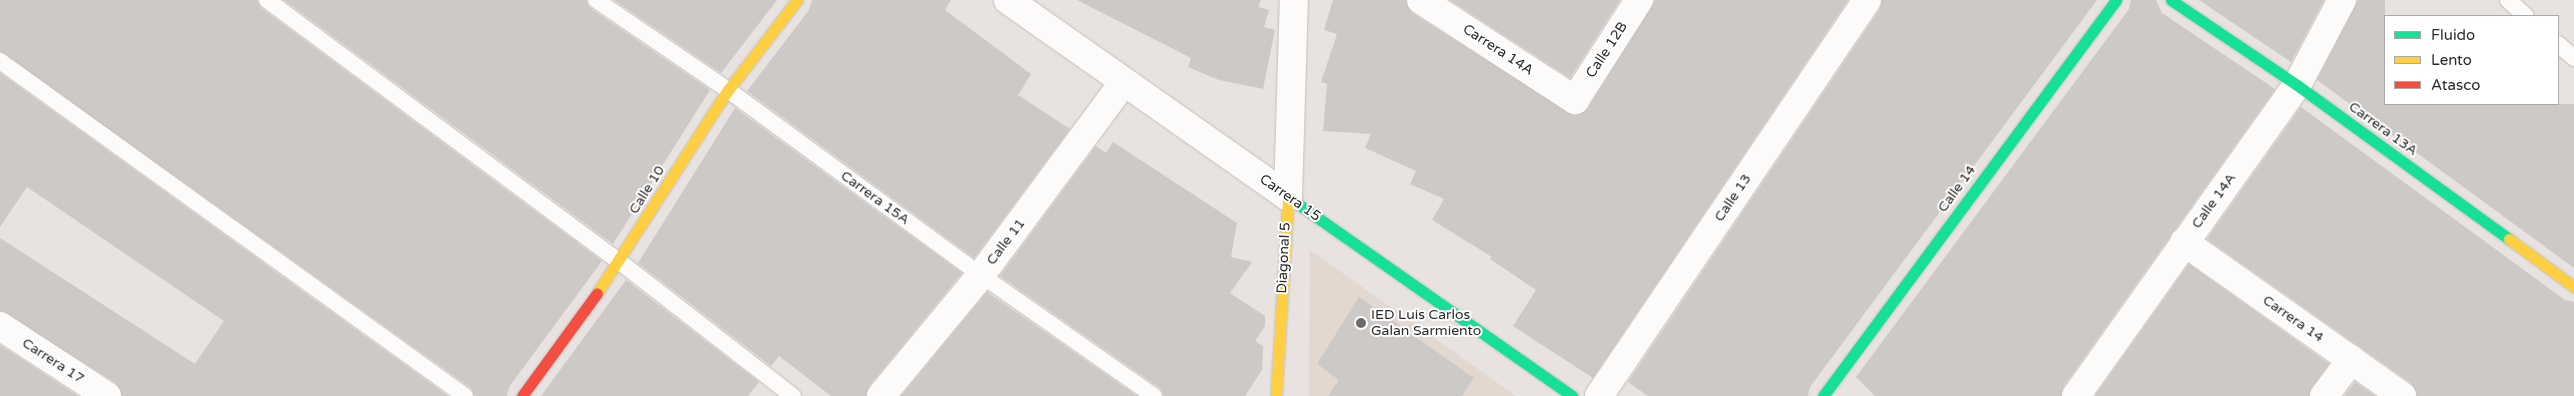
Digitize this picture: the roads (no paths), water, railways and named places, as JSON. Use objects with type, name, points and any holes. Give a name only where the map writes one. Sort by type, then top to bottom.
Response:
[{"type":"street","name":"Calle 10","points":[[522,396],[620,262],[728,90],[797,0]]},
{"type":"street","name":"Carrera 15","points":[[1008,0],[1572,396]]},
{"type":"street","name":"Diagonal 5","points":[[1276,396],[1288,197],[1294,0]]},
{"type":"street","name":"Carrera 14A","points":[[1421,0],[1575,100]]},
{"type":"street","name":"Calle 12B","points":[[1575,100],[1639,0]]},
{"type":"street","name":"Calle 13","points":[[1599,396],[1867,0]]},
{"type":"street","name":"Calle 14","points":[[1823,396],[2116,0]]},
{"type":"street","name":"Carrera 13A","points":[[2170,0],[2297,85],[2574,287]]},
{"type":"street","name":"Calle 14A","points":[[2076,396],[2297,85],[2342,0]]},
{"type":"street","name":"Calle 11","points":[[881,396],[981,275],[1124,82]]},
{"type":"street","name":"Carrera 14","points":[[2184,242],[2402,396]]},
{"type":"street","name":"Carrera 17","points":[[0,326],[107,396]]},
{"type":"street","points":[[2324,396],[2352,359]]},
{"type":"lane","points":[[267,0],[620,262],[793,396]]},
{"type":"lane","name":"Carrera 15A","points":[[596,0],[728,90],[981,275],[1154,396]]},
{"type":"lane","points":[[2508,0],[2525,15]]},
{"type":"lane","points":[[2559,45],[2574,58]]},
{"type":"lane","points":[[0,61],[466,396]]},
{"type":"place","name":"IED Luis Carlos Galan Sarmiento","points":[[1361,323]]}]
